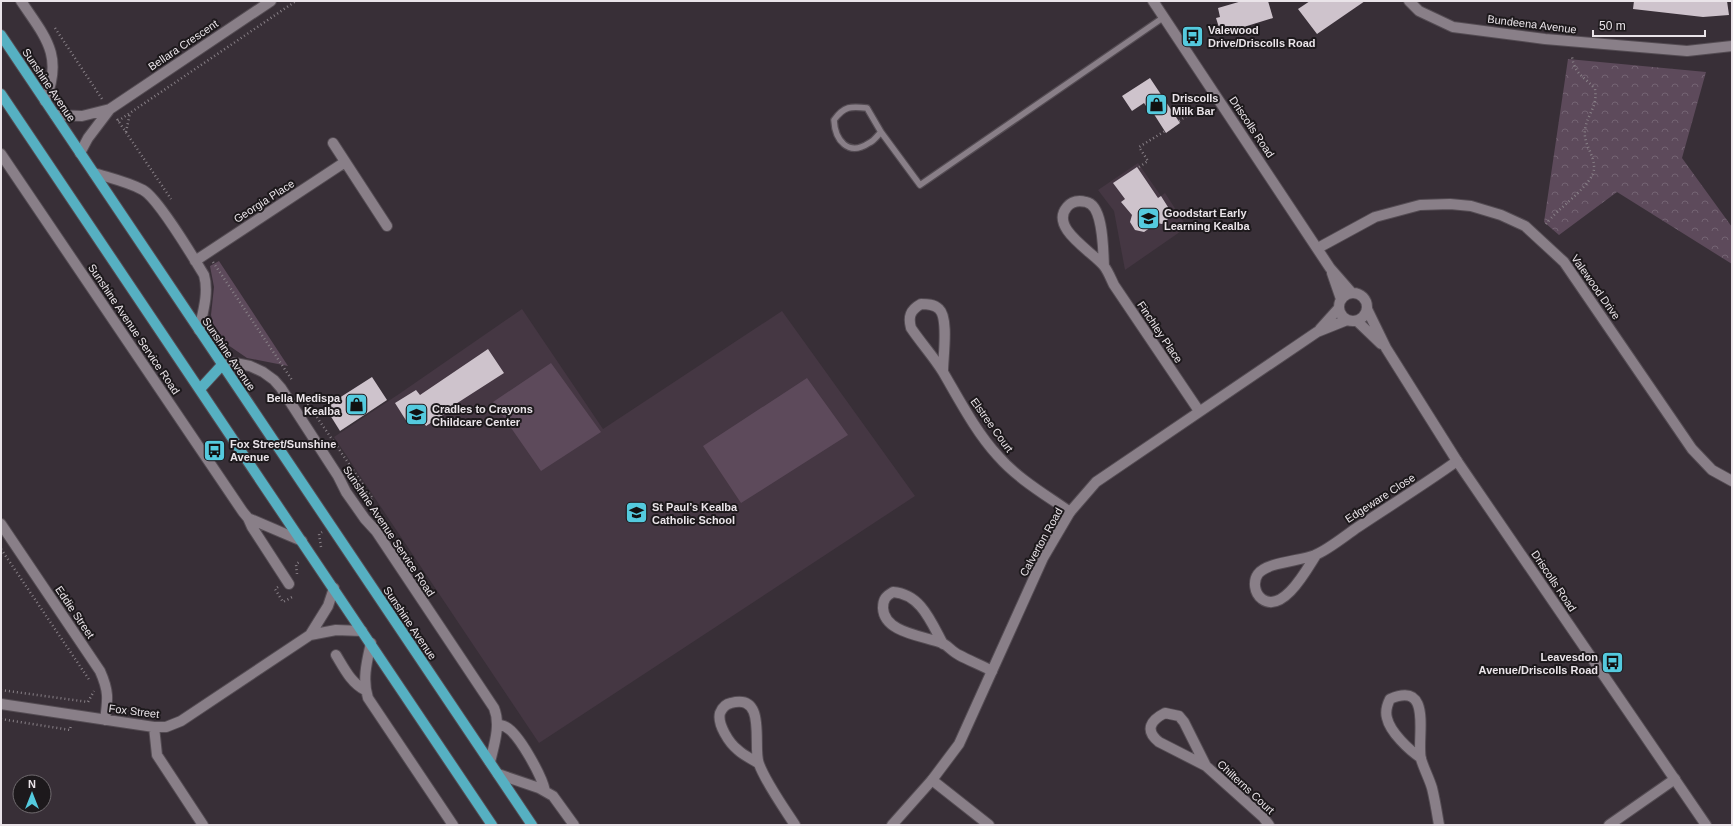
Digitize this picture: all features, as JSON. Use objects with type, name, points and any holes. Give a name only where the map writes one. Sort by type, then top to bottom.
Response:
[{"type":"main road","name":"Sunshine Avenue","points":[[1,35],[532,825]]},
{"type":"main road","points":[[1,94],[492,825]]},
{"type":"main road","points":[[200,389],[222,365]]},
{"type":"street","points":[[21,1],[45,37],[52,53],[53,64],[51,82],[45,101]]},
{"type":"street","name":"Bellara Crescent","points":[[110,109],[270,1]]},
{"type":"street","name":"Driscolls Road","points":[[1153,1],[1330,268],[1351,292]]},
{"type":"street","name":"Bundeena Avenue","points":[[1409,1],[1419,11],[1454,27],[1545,39],[1687,51],[1732,46]]},
{"type":"street","points":[[55,115],[82,116],[110,109]]},
{"type":"street","points":[[80,153],[88,138],[110,109]]},
{"type":"street","points":[[333,143],[387,226]]},
{"type":"street","name":"Sunshine Avenue Service Road","points":[[1,154],[239,507],[248,518],[252,527],[289,584]]},
{"type":"street","name":"Georgia Place","points":[[195,261],[345,162]]},
{"type":"street","points":[[94,173],[144,190],[151,195],[204,275],[206,282],[204,311],[199,330]]},
{"type":"street","name":"Finchley Place","points":[[1104,266],[1099,217],[1094,207],[1088,202],[1075,201],[1064,211],[1062,218],[1064,225],[1084,249],[1104,266],[1114,284],[1199,411]]},
{"type":"street","name":"Valewood Drive","points":[[1318,248],[1375,217],[1420,205],[1450,204],[1471,206],[1501,215],[1525,226],[1564,262],[1692,449],[1712,470],[1732,481]]},
{"type":"street","name":"Driscolls Road","points":[[1330,268],[1341,299]]},
{"type":"street","points":[[1351,292],[1360,294],[1367,304],[1364,317],[1352,320],[1343,317],[1338,309],[1341,299],[1351,292]]},
{"type":"street","name":"Elstree Court","points":[[943,371],[945,336],[943,315],[939,308],[929,304],[921,304],[915,307],[910,314],[909,320],[911,328],[943,371],[950,386],[998,457],[1024,480],[1070,512]]},
{"type":"street","name":"Calverton Road","points":[[892,825],[932,780],[959,744],[1043,558],[1070,512],[1096,482],[1317,332],[1338,309]]},
{"type":"street","name":"Driscolls Road","points":[[1367,309],[1386,348],[1457,461],[1706,825]]},
{"type":"street","name":"Driscolls Road","points":[[1352,320],[1386,348]]},
{"type":"street","name":"Calverton Road","points":[[1317,332],[1352,320]]},
{"type":"street","name":"Sunshine Avenue Service Road","points":[[222,365],[235,362],[250,366],[263,372],[282,388],[338,476],[346,492],[376,532],[494,708],[497,714],[497,724],[490,762]]},
{"type":"street","name":"Edgeware Close","points":[[1316,555],[1287,595],[1278,600],[1269,601],[1262,599],[1256,592],[1254,582],[1258,573],[1285,562],[1316,555],[1457,461]]},
{"type":"street","name":"Sunshine Avenue Service Road","points":[[248,518],[302,541]]},
{"type":"street","name":"Eddie Street","points":[[1,524],[100,671],[107,686],[108,701],[106,720]]},
{"type":"street","name":"Fox Street","points":[[310,635],[328,606],[334,588]]},
{"type":"street","points":[[943,644],[924,609],[910,596],[893,592],[886,597],[883,603],[883,612],[887,620],[914,636],[943,644],[958,654],[992,671]]},
{"type":"street","name":"Fox Street","points":[[1,704],[154,727],[166,726],[181,721],[310,635],[336,630],[362,631]]},
{"type":"street","points":[[371,643],[364,678],[365,690],[372,706],[453,825]]},
{"type":"street","points":[[336,655],[352,679],[358,686],[365,690]]},
{"type":"street","points":[[1421,758],[1408,750],[1387,718],[1387,707],[1390,699],[1399,696],[1409,696],[1415,700],[1421,713],[1421,758],[1432,789],[1439,825]]},
{"type":"street","points":[[758,763],[756,720],[753,710],[748,704],[739,702],[730,703],[723,707],[720,713],[720,722],[724,732],[737,750],[758,763],[795,825]]},
{"type":"street","name":"Chilterns Court","points":[[1206,766],[1184,722],[1179,716],[1165,713],[1152,723],[1150,730],[1153,738],[1206,766],[1269,825]]},
{"type":"street","points":[[497,724],[509,729],[519,741],[540,775],[545,791]]},
{"type":"street","points":[[154,727],[157,755],[203,825]]},
{"type":"street","points":[[498,774],[545,791],[559,803],[574,825]]},
{"type":"street","points":[[1609,825],[1675,779]]},
{"type":"street","points":[[932,780],[989,825]]},
{"type":"lane","points":[[881,132],[869,144],[854,148],[842,144],[837,138],[834,120],[840,111],[854,106],[867,108],[881,132],[920,185],[1164,17]]},
{"type":"path","points":[[118,121],[296,1]]},
{"type":"path","points":[[1546,224],[1552,215],[1592,179],[1594,169],[1592,157],[1585,140],[1585,131],[1596,103],[1595,89],[1574,67],[1572,57]]},
{"type":"path","points":[[1179,121],[1200,107]]},
{"type":"path","points":[[126,133],[130,113]]},
{"type":"path","points":[[1139,167],[1148,161],[1139,147],[1165,131]]},
{"type":"path","points":[[1,549],[91,683]]},
{"type":"path","points":[[1,690],[88,702],[95,689]]},
{"type":"shaded area","name":"Goodstart Early Learning Kealba","points":[[1138,163],[1161,196],[1165,193],[1187,227],[1125,270],[1114,211],[1098,190]]},
{"type":"shaded area","name":"St Paul’s Kealba Catholic School","points":[[522,309],[603,429],[782,311],[915,496],[539,743],[334,437]]},
{"type":"green space","points":[[1568,59],[1706,72],[1682,158],[1732,227],[1732,264],[1617,192],[1559,235],[1544,222]]},
{"type":"green space","points":[[219,261],[288,366],[247,358],[228,345],[213,324],[211,315],[214,287],[210,266]]},
{"type":"green space","points":[[551,363],[601,432],[541,471],[493,402]]},
{"type":"green space","points":[[807,378],[848,435],[741,503],[703,446]]},
{"type":"building","points":[[1242,1],[1268,1],[1273,18],[1221,34],[1216,18],[1220,17],[1218,8]]},
{"type":"building","points":[[1310,1],[1365,1],[1317,34],[1298,9]]},
{"type":"building","points":[[1634,1],[1727,1],[1729,15],[1703,17],[1633,9]]},
{"type":"building","name":"Driscolls Milk Bar","points":[[1150,78],[1180,123],[1166,133],[1150,108],[1148,109],[1144,103],[1132,111],[1122,96]]},
{"type":"building","name":"Goodstart Early Learning Kealba","points":[[1137,167],[1158,198],[1161,196],[1173,215],[1162,224],[1157,223],[1144,232],[1135,230],[1130,222],[1132,215],[1121,202],[1125,199],[1113,183]]},
{"type":"building","points":[[488,349],[504,373],[451,407],[452,409],[426,426],[419,415],[407,422],[395,403],[416,390],[420,395]]},
{"type":"building","name":"Bella Medispa Kealba","points":[[372,377],[387,400],[340,431],[325,407]]},
{"type":"place","name":"Valewood Drive/Driscolls Road","points":[[1192,36]]},
{"type":"place","name":"Driscolls Milk Bar","points":[[1157,104]]},
{"type":"place","name":"Goodstart Early Learning Kealba","points":[[1149,219]]},
{"type":"place","name":"Bella Medispa Kealba","points":[[356,404]]},
{"type":"place","name":"Cradles to Crayons Childcare Center","points":[[417,415]]},
{"type":"place","name":"Fox Street/Sunshine Avenue","points":[[215,450]]},
{"type":"place","name":"St Paul’s Kealba Catholic School","points":[[637,513]]},
{"type":"place","name":"Leavesdon Avenue/Driscolls Road","points":[[1613,663]]}]
